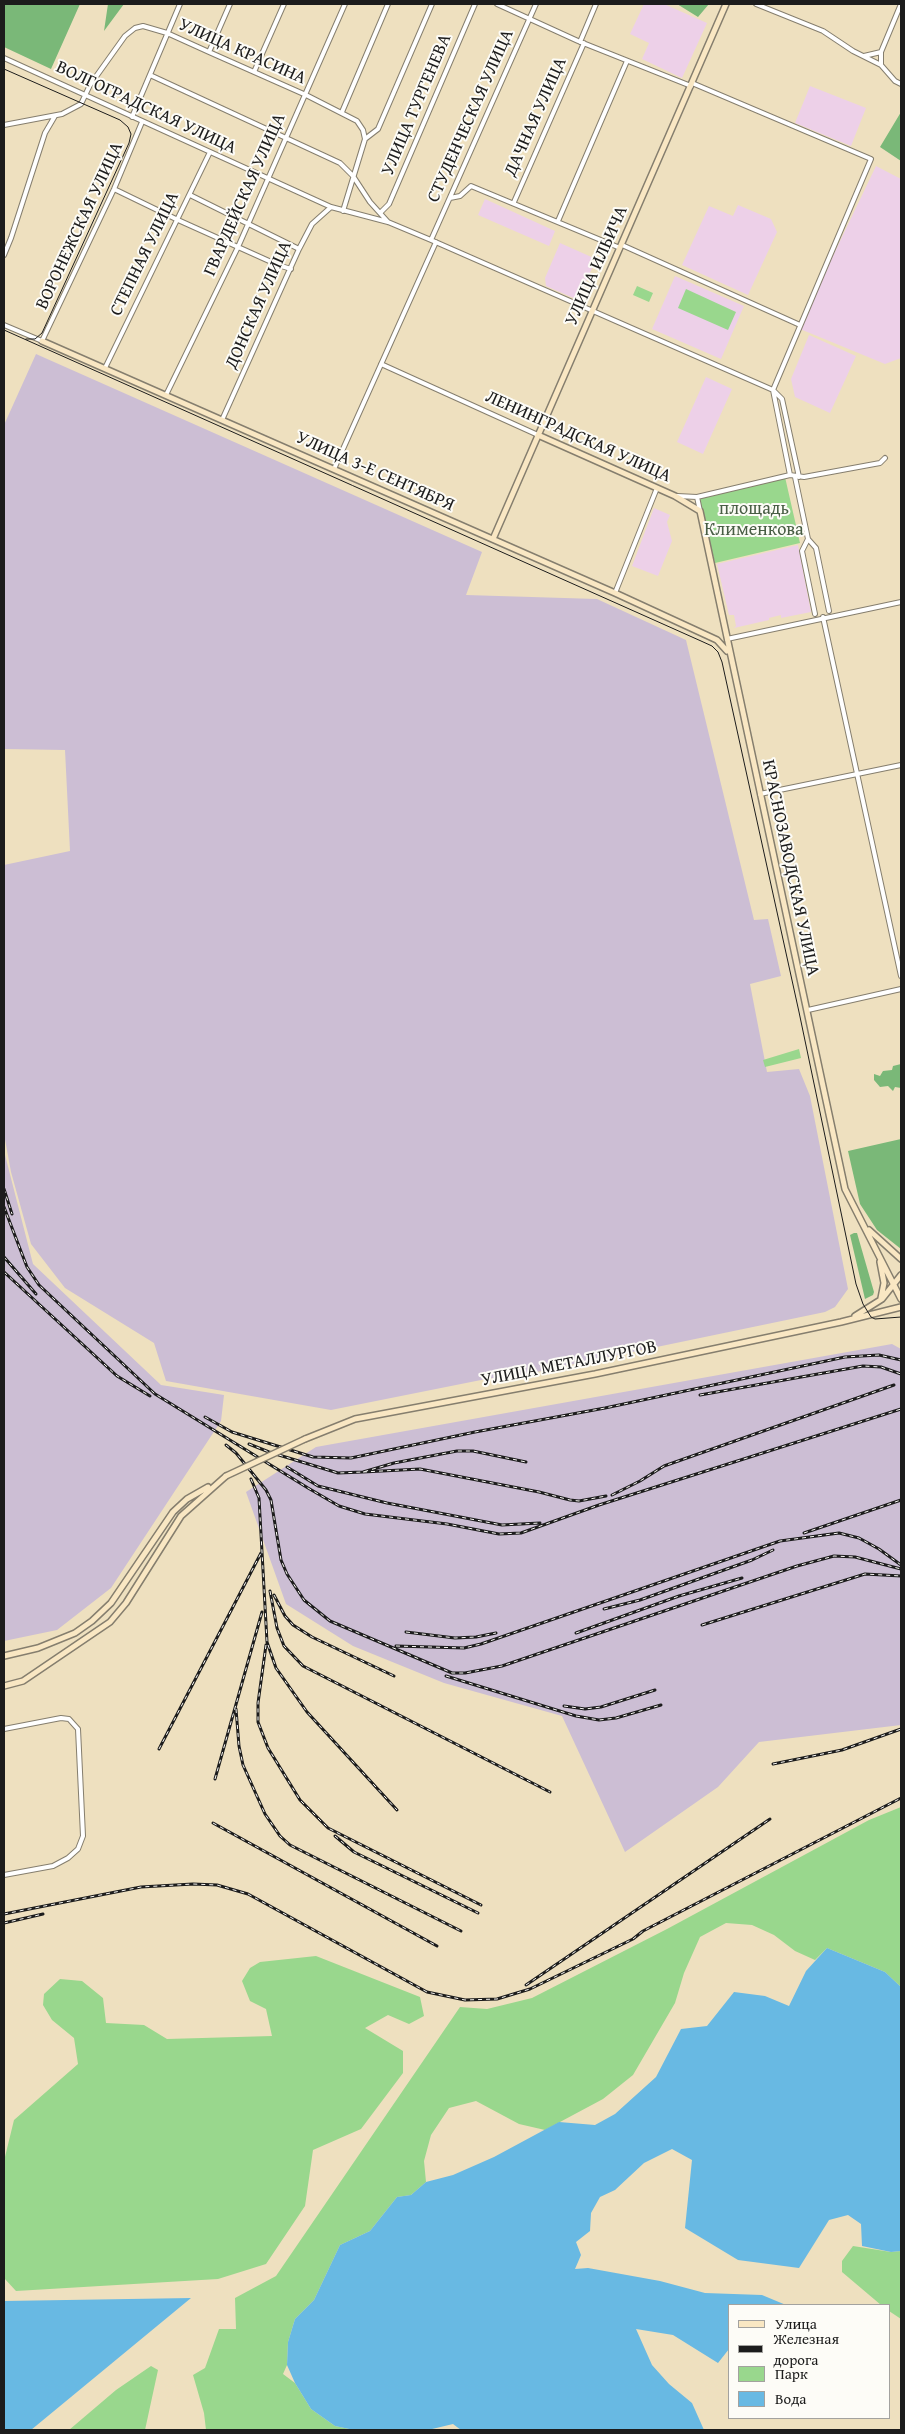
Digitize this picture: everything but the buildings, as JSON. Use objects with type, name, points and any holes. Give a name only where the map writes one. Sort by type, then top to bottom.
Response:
[{"type":"street","points":[[132,117],[180,4]]},
{"type":"street","points":[[210,52],[230,4]]},
{"type":"street","points":[[254,72],[284,4]]},
{"type":"street","name":"ГВАРДЕЙСКАЯ УЛИЦА","points":[[166,395],[238,247],[345,4]]},
{"type":"street","points":[[342,112],[388,4]]},
{"type":"street","points":[[343,211],[365,139],[378,128],[432,4]]},
{"type":"street","name":"УЛИЦА ТУРГЕНЕВА","points":[[380,213],[389,204],[474,4]]},
{"type":"street","points":[[497,4],[582,43],[692,84],[871,159],[773,390],[790,475]]},
{"type":"street","name":"СТУДЕНЧЕСКАЯ УЛИЦА","points":[[431,240],[536,4]]},
{"type":"street","name":"ДАЧНАЯ УЛИЦА","points":[[514,202],[582,43],[596,4]]},
{"type":"street","name":"УЛИЦА ИЛЬИЧА","points":[[493,539],[726,4]]},
{"type":"street","points":[[756,4],[823,30],[863,56],[881,65],[895,81],[901,84]]},
{"type":"street","points":[[881,65],[881,52],[901,4]]},
{"type":"street","name":"УЛИЦА КРАСИНА","points":[[4,125],[55,116],[81,104],[130,31],[143,26],[168,33],[342,112],[357,121],[363,130],[365,139]]},
{"type":"street","points":[[863,56],[881,52]]},
{"type":"street","name":"ВОЛГОГРАДСКАЯ УЛИЦА","points":[[4,58],[330,207],[388,222],[773,390]]},
{"type":"street","points":[[558,221],[627,61]]},
{"type":"street","name":"ВОЛГОГРАДСКАЯ УЛИЦА","points":[[150,75],[340,163],[353,176],[388,222]]},
{"type":"street","points":[[4,255],[45,133],[55,116]]},
{"type":"street","name":"ВОРОНЕЖСКАЯ УЛИЦА","points":[[42,341],[114,189],[142,122]]},
{"type":"street","name":"СТЕПНАЯ УЛИЦА","points":[[104,368],[210,152]]},
{"type":"street","points":[[450,198],[460,196],[471,186],[621,246],[800,325]]},
{"type":"street","points":[[114,189],[178,220],[291,269]]},
{"type":"street","points":[[190,195],[300,249]]},
{"type":"street","name":"ДОНСКАЯ УЛИЦА","points":[[222,420],[312,224],[330,207]]},
{"type":"street","points":[[334,469],[436,242]]},
{"type":"street","name":"УЛИЦА 3-Е СЕНТЯБРЯ","points":[[4,325],[615,593],[717,640],[729,653]]},
{"type":"street","name":"ЛЕНИНГРАДСКАЯ УЛИЦА","points":[[381,364],[675,496],[697,497],[790,475],[797,476],[880,463],[885,458]]},
{"type":"street","points":[[773,390],[782,399],[786,412],[795,451],[797,476],[808,539],[816,548],[829,611]]},
{"type":"street","points":[[778,414],[786,412]]},
{"type":"street","points":[[786,452],[795,451]]},
{"type":"street","points":[[615,593],[657,488]]},
{"type":"street","points":[[675,496],[700,511]]},
{"type":"street","name":"КРАСНОЗАВОДСКАЯ УЛИЦА","points":[[697,497],[845,1189],[876,1248]]},
{"type":"street","points":[[808,539],[802,551],[815,614]]},
{"type":"street","points":[[727,639],[823,617],[901,602]]},
{"type":"street","points":[[823,617],[901,976]]},
{"type":"street","points":[[717,640],[726,630]]},
{"type":"street","points":[[760,794],[901,765]]},
{"type":"street","points":[[808,1010],[901,989]]},
{"type":"street","points":[[865,1226],[901,1259]]},
{"type":"street","points":[[876,1248],[901,1299]]},
{"type":"street","points":[[876,1248],[884,1283],[879,1302]]},
{"type":"street","points":[[841,1322],[866,1311],[879,1302],[901,1275]]},
{"type":"street","points":[[841,1322],[901,1307]]},
{"type":"street","name":"УЛИЦА МЕТАЛЛУРГОВ","points":[[226,1476],[355,1419],[595,1374],[841,1322]]},
{"type":"street","points":[[4,1656],[48,1644],[75,1633],[92,1621],[111,1604],[173,1512],[187,1499],[226,1476]]},
{"type":"street","points":[[4,1686],[23,1681],[110,1622],[126,1603],[181,1516],[194,1502],[226,1476]]},
{"type":"street","points":[[4,1730],[61,1718],[69,1719],[78,1729],[83,1836],[78,1849],[68,1858],[53,1866],[4,1875]]},
{"type":"shaded area","points":[[644,4],[664,4],[707,23],[682,78],[642,59],[649,43],[630,34]]},
{"type":"shaded area","points":[[810,86],[866,108],[851,146],[795,123]]},
{"type":"shaded area","points":[[876,166],[901,179],[901,358],[885,364],[800,329]]},
{"type":"shaded area","points":[[485,199],[555,231],[549,246],[478,215]]},
{"type":"shaded area","points":[[738,205],[771,219],[777,232],[748,295],[682,265],[709,206],[733,216]]},
{"type":"shaded area","points":[[560,243],[596,259],[578,300],[546,286],[545,278]]},
{"type":"shaded area","points":[[675,276],[744,306],[721,359],[652,329]]},
{"type":"shaded area","points":[[809,335],[856,356],[830,413],[795,397],[791,379]]},
{"type":"shaded area","points":[[36,354],[482,552],[466,595],[597,599],[686,640],[754,920],[768,919],[781,976],[750,984],[767,1072],[799,1069],[810,1096],[848,1289],[835,1307],[825,1312],[498,1380],[491,1378],[331,1410],[166,1381],[154,1343],[65,1288],[31,1244],[11,1172],[4,1134],[4,865],[70,851],[65,750],[4,749],[4,425]]},
{"type":"shaded area","points":[[706,377],[732,389],[703,454],[677,442]]},
{"type":"shaded area","points":[[654,508],[670,515],[667,522],[672,541],[658,576],[632,566]]},
{"type":"shaded area","points":[[798,545],[811,612],[781,618],[781,615],[769,618],[769,620],[734,628],[736,626],[734,615],[729,615],[717,564]]},
{"type":"shaded area","points":[[4,1151],[33,1264],[161,1385],[224,1395],[221,1421],[111,1588],[57,1630],[4,1641]]},
{"type":"shaded area","points":[[892,1344],[901,1349],[901,1725],[759,1742],[718,1787],[625,1852],[562,1716],[444,1683],[353,1646],[286,1604],[246,1492],[316,1447]]},
{"type":"green space","points":[[4,4],[80,4],[51,69],[4,47]]},
{"type":"green space","points":[[108,4],[124,4],[104,31]]},
{"type":"green space","points":[[677,4],[709,4],[698,17]]},
{"type":"green space","points":[[901,112],[901,161],[880,147]]},
{"type":"green space","points":[[637,286],[653,293],[649,302],[633,295]]},
{"type":"green space","points":[[686,289],[736,312],[728,330],[678,308]]},
{"type":"green space","name":"площадь Клименкова","points":[[785,477],[800,543],[715,563],[699,498]]},
{"type":"green space","points":[[799,1049],[801,1058],[765,1067],[763,1060]]},
{"type":"green space","points":[[901,1064],[901,1088],[895,1087],[893,1091],[888,1086],[880,1087],[874,1080],[874,1074],[880,1076],[883,1071],[892,1070],[893,1066]]},
{"type":"green space","points":[[901,1139],[901,1249],[877,1230],[860,1204],[848,1151]]},
{"type":"green space","points":[[857,1233],[874,1292],[873,1295],[865,1299],[850,1235]]},
{"type":"green space","points":[[901,1807],[901,1987],[885,1972],[827,1948],[815,1960],[795,1951],[774,1935],[752,1925],[726,1923],[700,1937],[684,1973],[675,2003],[633,2075],[603,2099],[545,2130],[519,2124],[476,2101],[449,2108],[431,2135],[424,2161],[426,2182],[411,2195],[397,2197],[370,2231],[340,2245],[314,2300],[295,2319],[288,2342],[287,2365],[283,2374],[295,2383],[311,2409],[335,2426],[354,2430],[206,2430],[204,2413],[193,2375],[205,2368],[219,2329],[236,2329],[235,2298],[276,2276],[460,2007],[487,2009],[532,1998],[667,1929],[869,1820]]},
{"type":"green space","points":[[316,1956],[420,1997],[424,2016],[409,2024],[388,2015],[365,2028],[403,2051],[403,2073],[361,2129],[313,2150],[305,2206],[266,2264],[218,2279],[16,2291],[4,2278],[4,2161],[14,2120],[78,2064],[74,2038],[52,2020],[43,2005],[44,1994],[60,1979],[82,1981],[103,1998],[106,2023],[144,2025],[167,2039],[272,2036],[266,2009],[250,2001],[242,1981],[250,1968],[260,1962]]},
{"type":"green space","points":[[853,2246],[891,2252],[901,2251],[901,2319],[890,2312],[890,2304],[880,2304],[842,2272],[842,2261]]},
{"type":"green space","points":[[151,2366],[158,2370],[145,2430],[69,2430],[116,2390]]},
{"type":"water","points":[[827,1948],[885,1972],[901,1987],[901,2251],[891,2252],[862,2246],[861,2224],[848,2215],[829,2220],[799,2268],[738,2260],[685,2228],[692,2160],[672,2149],[644,2163],[615,2190],[600,2197],[591,2213],[590,2231],[576,2242],[581,2255],[575,2269],[588,2268],[660,2281],[705,2293],[762,2295],[784,2304],[728,2304],[728,2350],[718,2363],[673,2335],[636,2329],[652,2365],[669,2384],[692,2403],[704,2430],[461,2430],[453,2424],[428,2430],[354,2430],[335,2426],[311,2409],[295,2383],[287,2365],[288,2342],[295,2319],[314,2300],[340,2245],[370,2231],[397,2197],[411,2195],[426,2182],[453,2175],[494,2157],[559,2122],[595,2125],[615,2114],[656,2077],[681,2029],[707,2026],[734,1992],[765,1996],[789,2006],[806,1971]]},
{"type":"water","points":[[191,2298],[31,2430],[4,2430],[4,2301]]},
{"type":"tram line","points":[[4,69],[120,120],[128,127],[131,134],[129,143],[42,333],[35,339],[26,339]]},
{"type":"tram line","points":[[4,330],[701,641],[712,646],[718,652],[722,662],[799,1012],[856,1284],[863,1304],[871,1317],[875,1319],[901,1317]]},
{"type":"railway","points":[[4,1189],[12,1214]]},
{"type":"railway","points":[[4,1207],[27,1267],[39,1285],[155,1394],[339,1506],[365,1514],[447,1524],[499,1534],[521,1533],[599,1505],[901,1409]]},
{"type":"railway","points":[[4,1257],[36,1294]]},
{"type":"railway","points":[[4,1272],[117,1376],[150,1396]]},
{"type":"railway","points":[[205,1417],[232,1432],[313,1457],[351,1458],[475,1432],[605,1408],[845,1357],[879,1355],[901,1360]]},
{"type":"railway","points":[[700,1395],[863,1366],[881,1367],[901,1374]]},
{"type":"railway","points":[[612,1495],[664,1466],[894,1385]]},
{"type":"railway","points":[[249,1444],[338,1473],[363,1472],[394,1463],[457,1451],[473,1451],[526,1462]]},
{"type":"railway","points":[[226,1445],[236,1453],[266,1490],[271,1500],[281,1560],[287,1574],[304,1600],[330,1621],[452,1673],[465,1673],[502,1666],[797,1566],[834,1556],[855,1557],[901,1569]]},
{"type":"railway","points":[[287,1467],[318,1486],[387,1503],[502,1525],[540,1523]]},
{"type":"railway","points":[[363,1472],[420,1469],[539,1492],[570,1500],[579,1501],[606,1496]]},
{"type":"railway","points":[[251,1479],[259,1498],[267,1642],[276,1668],[307,1712],[397,1810]]},
{"type":"railway","points":[[804,1533],[901,1500]]},
{"type":"railway","points":[[396,1646],[464,1648],[481,1644],[780,1541],[839,1533],[859,1538],[879,1549],[901,1565]]},
{"type":"railway","points":[[604,1609],[640,1600],[752,1560],[773,1550]]},
{"type":"railway","points":[[159,1749],[261,1553]]},
{"type":"railway","points":[[702,1625],[865,1574],[901,1576]]},
{"type":"railway","points":[[576,1633],[679,1596],[742,1578]]},
{"type":"railway","points":[[270,1591],[277,1628],[284,1646],[303,1666],[550,1792]]},
{"type":"railway","points":[[274,1595],[285,1616],[293,1625],[312,1637],[394,1676]]},
{"type":"railway","points":[[215,1779],[262,1612]]},
{"type":"railway","points":[[406,1632],[455,1638],[476,1637],[496,1633]]},
{"type":"railway","points":[[266,1645],[258,1703],[258,1722],[268,1748],[300,1800],[328,1828],[481,1905]]},
{"type":"railway","points":[[446,1676],[576,1716],[599,1720],[616,1718],[661,1705]]},
{"type":"railway","points":[[564,1706],[585,1709],[601,1707],[655,1690]]},
{"type":"railway","points":[[236,1709],[239,1746],[243,1765],[265,1814],[280,1836],[290,1845],[461,1931]]},
{"type":"railway","points":[[773,1764],[842,1750],[901,1729]]},
{"type":"railway","points":[[4,1914],[141,1887],[193,1884],[217,1885],[248,1894],[427,1992],[465,2000],[497,1999],[530,1989],[633,1939],[643,1931],[901,1798]]},
{"type":"railway","points":[[526,1985],[770,1819]]},
{"type":"railway","points":[[213,1823],[437,1946]]},
{"type":"railway","points":[[335,1836],[354,1852],[478,1913]]},
{"type":"railway","points":[[4,1923],[43,1914]]}]
